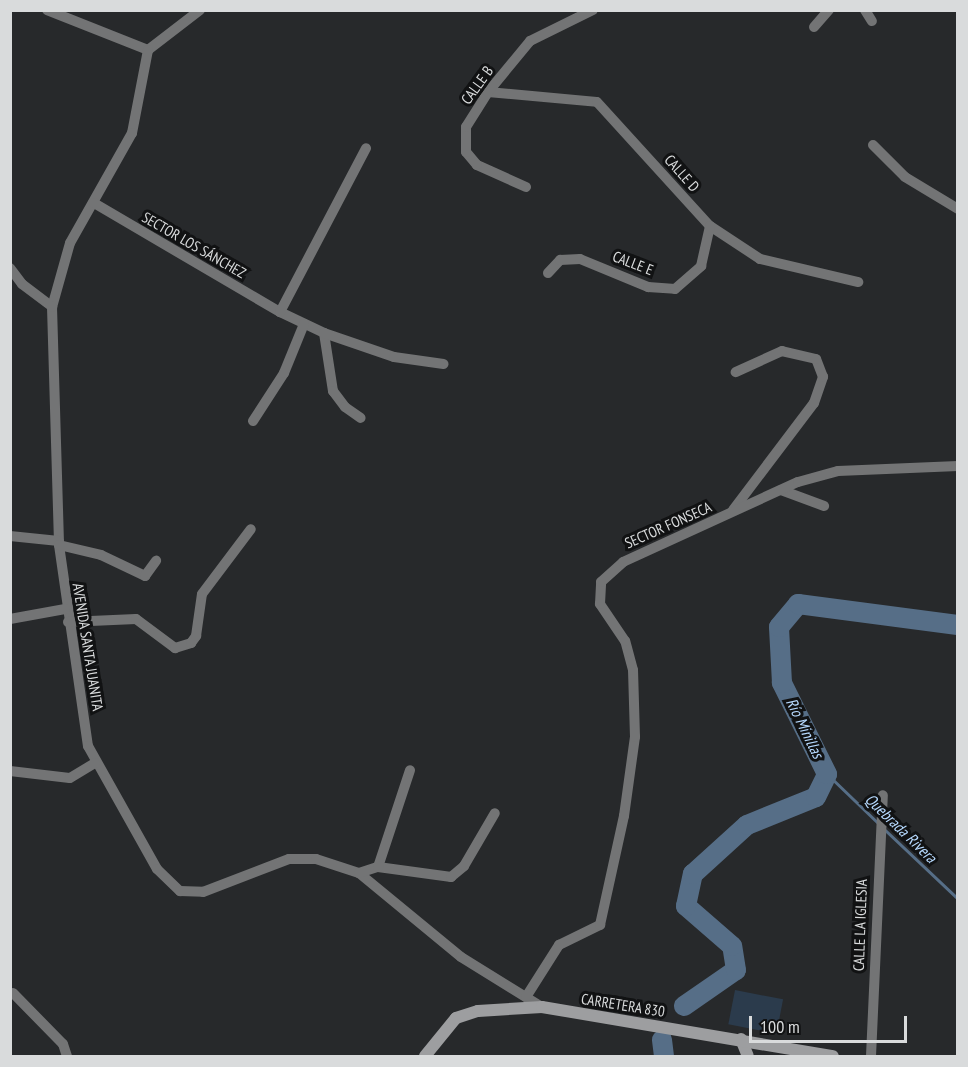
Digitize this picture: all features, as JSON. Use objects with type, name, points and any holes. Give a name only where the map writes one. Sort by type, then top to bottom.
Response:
[{"type":"street","points":[[48,10],[148,50],[200,10]]},
{"type":"street","name":"CALLE B","points":[[526,187],[477,165],[466,152],[466,127],[488,92],[530,40],[592,10]]},
{"type":"street","points":[[814,27],[829,10]]},
{"type":"street","points":[[865,10],[872,21]]},
{"type":"street","name":"AVENIDA SANTA JUANITA","points":[[148,50],[132,133],[70,243],[52,307],[59,543],[65,609],[88,746],[95,763],[157,869],[180,891],[203,892],[289,859],[316,859],[360,873],[460,957],[542,1007]]},
{"type":"street","name":"CALLE D","points":[[488,92],[597,102],[710,226],[760,259],[858,282]]},
{"type":"street","points":[[873,145],[905,177],[957,209]]},
{"type":"street","points":[[280,312],[366,148]]},
{"type":"street","name":"SECTOR LOS SÁNCHEZ","points":[[93,203],[304,324],[394,357],[444,364]]},
{"type":"street","name":"CALLE E","points":[[548,273],[561,260],[580,259],[648,287],[675,289],[701,266],[710,226]]},
{"type":"street","points":[[10,268],[22,284],[52,307]]},
{"type":"street","points":[[254,421],[284,373],[304,324]]},
{"type":"street","points":[[324,333],[333,391],[345,407],[361,418]]},
{"type":"street","points":[[730,513],[814,404],[823,377],[816,359],[782,351],[736,372]]},
{"type":"street","name":"SECTOR FONSECA","points":[[526,997],[559,945],[600,925],[624,816],[635,737],[633,670],[625,641],[600,604],[601,582],[623,562],[781,490],[838,471],[957,466]]},
{"type":"street","points":[[781,490],[824,506]]},
{"type":"street","points":[[68,622],[136,618],[175,648],[191,643],[196,636],[202,594],[251,529]]},
{"type":"street","points":[[10,536],[59,543],[101,555],[145,576],[156,561]]},
{"type":"street","points":[[10,619],[65,609]]},
{"type":"street","points":[[10,771],[70,778],[95,763]]},
{"type":"street","points":[[378,867],[410,770]]},
{"type":"street","name":"CALLE LA IGLESIA","points":[[870,1056],[883,795]]},
{"type":"street","points":[[360,873],[378,867],[451,877],[464,866],[495,813]]},
{"type":"street","points":[[13,993],[63,1044],[67,1056]]},
{"type":"street","name":"CARRETERA 830","points":[[425,1056],[456,1018],[478,1011],[542,1007],[833,1056]]},
{"type":"street","points":[[741,1039],[748,1056]]},
{"type":"shaded area","points":[[735,990],[783,999],[776,1034],[728,1024]]},
{"type":"waterway","name":"Quebrada Rivera","points":[[684,1006],[736,970],[732,946],[686,906],[693,874],[747,825],[816,797],[827,774],[782,683],[779,627],[798,604],[958,625]]},
{"type":"waterway","name":"Quebrada Rivera","points":[[827,774],[878,823]]},
{"type":"waterway","name":"Quebrada Rivera","points":[[885,830],[958,899]]},
{"type":"waterway","name":"Río Minillas","points":[[662,1040],[664,1056]]}]
